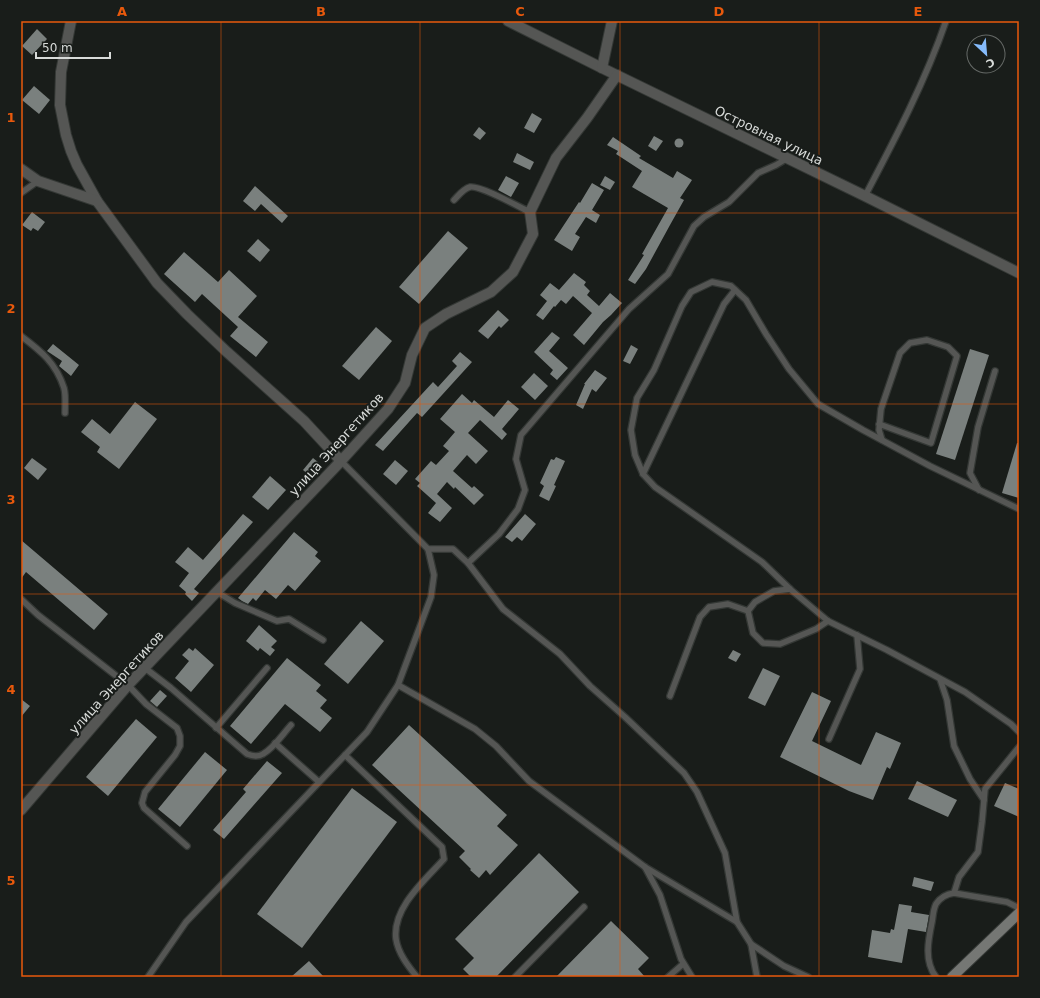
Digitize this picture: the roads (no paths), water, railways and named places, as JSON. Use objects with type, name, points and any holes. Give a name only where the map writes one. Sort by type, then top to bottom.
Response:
[{"type":"main road","points":[[952,977],[1019,914]]},
{"type":"street","points":[[71,21],[61,72],[60,104],[66,135],[71,151],[97,201],[157,283],[216,342],[304,421],[341,461]]},
{"type":"street","name":"Островная улица","points":[[508,21],[1019,273]]},
{"type":"street","points":[[602,68],[612,21]]},
{"type":"street","points":[[530,212],[556,158],[587,118],[616,75]]},
{"type":"street","points":[[21,169],[38,181],[97,201]]},
{"type":"street","name":"улица Энергетиков","points":[[21,810],[128,685],[341,461],[388,409],[405,383],[412,355],[425,328],[446,314],[491,292],[513,272],[533,234],[530,212]]},
{"type":"lane","points":[[865,196],[901,127],[937,48],[946,21]]},
{"type":"lane","points":[[468,563],[500,534],[518,509],[525,490],[516,459],[521,435],[629,309],[668,274],[694,226],[704,217],[729,202],[758,173],[786,159]]},
{"type":"lane","points":[[21,193],[38,181]]},
{"type":"lane","points":[[454,200],[464,190],[472,186],[481,188],[530,212]]},
{"type":"lane","points":[[1019,509],[882,440],[818,404],[789,369],[746,300],[731,286],[712,282],[692,292],[682,306],[654,370],[637,398],[631,430],[635,455],[643,474],[655,487],[762,562],[790,589],[828,621],[965,692],[1012,724],[1019,732]]},
{"type":"lane","points":[[643,474],[724,304],[735,290]]},
{"type":"lane","points":[[21,336],[42,352],[52,363],[64,389],[65,413]]},
{"type":"lane","points":[[879,424],[931,443],[957,356],[948,347],[927,340],[910,343],[900,353],[882,409],[879,424],[879,430],[882,440]]},
{"type":"lane","points":[[979,490],[970,473],[978,427],[995,371]]},
{"type":"lane","points":[[148,977],[186,922],[367,732],[398,685],[431,597],[434,575],[428,550],[341,461]]},
{"type":"lane","points":[[428,550],[453,549],[468,563],[503,609],[560,654],[590,686],[684,773],[697,792],[725,853],[737,922],[751,944],[757,977]]},
{"type":"lane","points":[[748,611],[755,602],[774,591],[790,589]]},
{"type":"lane","points":[[217,592],[235,604],[277,621],[289,619],[324,640]]},
{"type":"lane","points":[[21,599],[38,615],[128,685],[146,704],[177,728],[180,736],[180,746],[175,755],[146,792],[142,803],[144,808],[186,846]]},
{"type":"lane","points":[[670,696],[700,617],[709,607],[728,604],[748,611]]},
{"type":"lane","points":[[748,611],[753,633],[764,643],[780,644],[816,629],[828,621]]},
{"type":"lane","points":[[829,739],[860,669],[857,635]]},
{"type":"lane","points":[[145,668],[171,688],[247,754],[252,756],[263,754],[291,726]]},
{"type":"lane","points":[[216,728],[267,668]]},
{"type":"lane","points":[[940,679],[947,700],[954,746],[970,779],[984,800]]},
{"type":"lane","points":[[398,685],[476,729],[496,746],[529,781],[645,867],[737,922]]},
{"type":"lane","points":[[275,743],[319,782]]},
{"type":"lane","points":[[954,894],[959,877],[978,852],[985,789],[1019,747]]},
{"type":"lane","points":[[345,755],[442,847],[444,859],[410,896],[402,909],[397,924],[396,939],[400,952],[417,977]]},
{"type":"lane","points":[[645,867],[664,906],[683,964],[692,977]]},
{"type":"lane","points":[[936,977],[931,968],[927,944],[934,909],[940,900],[949,894],[954,894],[999,900],[1013,904],[1019,908]]},
{"type":"lane","points":[[515,977],[584,907]]},
{"type":"lane","points":[[751,944],[784,966],[808,977]]},
{"type":"lane","points":[[668,977],[683,964]]}]
